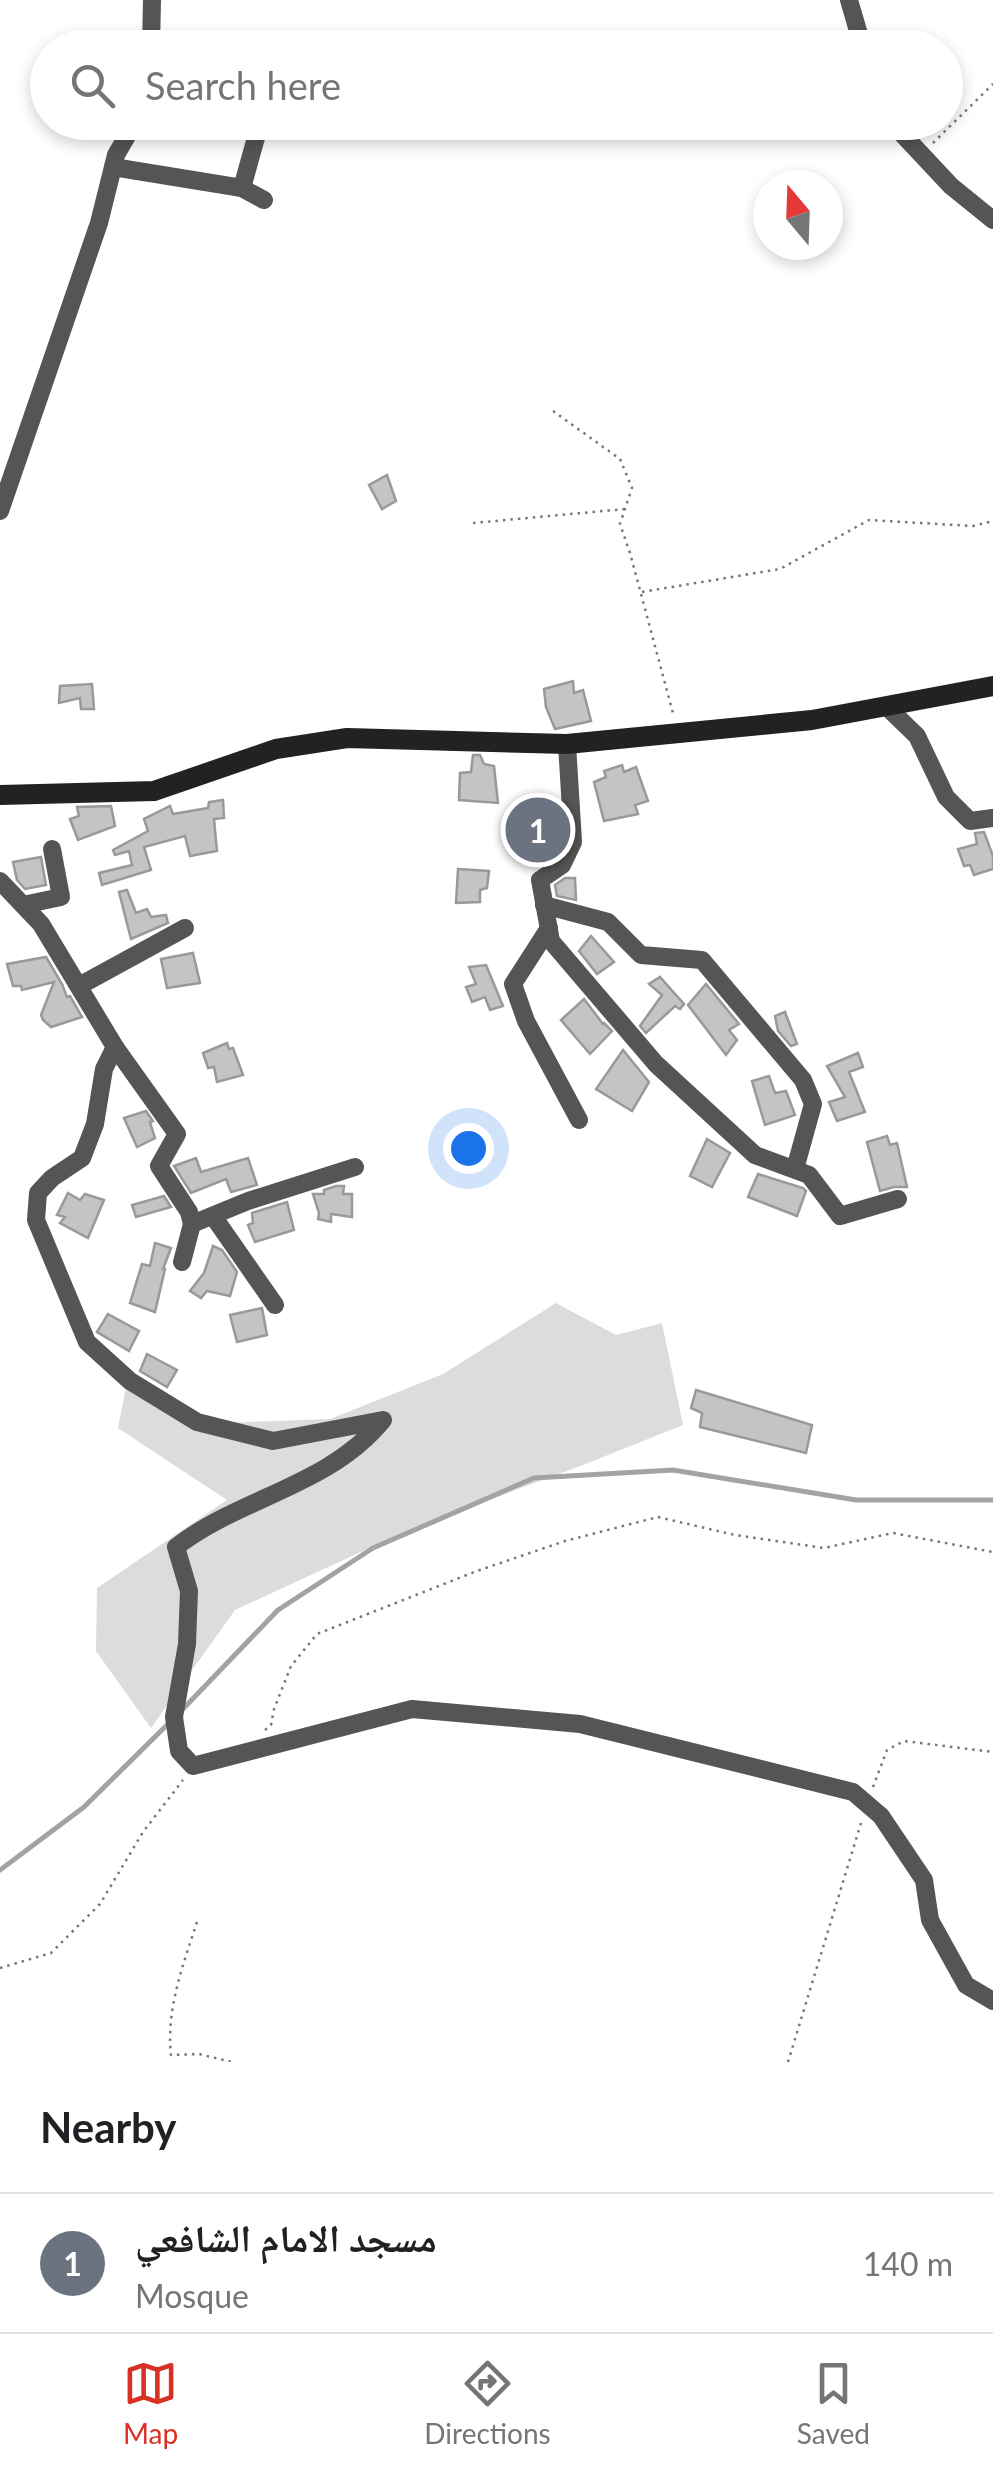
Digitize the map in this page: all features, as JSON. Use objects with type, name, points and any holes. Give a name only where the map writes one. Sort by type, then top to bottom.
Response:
[{"type":"street","points":[[152,0],[152,30]]},
{"type":"street","points":[[849,0],[858,30]]},
{"type":"street","points":[[0,511],[3,487],[98,223],[116,154],[124,140]]},
{"type":"street","points":[[242,188],[255,140]]},
{"type":"street","points":[[908,140],[951,186],[993,220]]},
{"type":"street","points":[[113,168],[242,188],[264,200]]},
{"type":"street","points":[[0,795],[154,791],[276,749],[347,738],[567,744],[812,720],[993,686]]},
{"type":"street","points":[[886,707],[917,736],[946,797],[970,820],[993,818]]},
{"type":"street","points":[[567,744],[572,842],[562,865],[540,880],[551,941],[656,1064],[755,1155],[808,1174],[840,1216],[898,1199]]},
{"type":"street","points":[[23,906],[61,897],[52,849]]},
{"type":"street","points":[[0,882],[41,924],[115,1047],[177,1134],[159,1166],[189,1212],[192,1224],[182,1262]]},
{"type":"street","points":[[544,905],[608,922],[641,954],[702,960],[803,1080],[813,1104],[794,1170]]},
{"type":"street","points":[[79,986],[185,928]]},
{"type":"street","points":[[549,928],[514,984],[526,1021],[579,1120]]},
{"type":"street","points":[[115,1047],[104,1069],[95,1124],[82,1158],[52,1178],[38,1193],[36,1220],[86,1342],[130,1381],[197,1422],[273,1441],[383,1420],[365,1442],[294,1486],[198,1530],[176,1547],[190,1591],[187,1644],[174,1717],[179,1751],[193,1766],[412,1709],[580,1724],[853,1792],[881,1816],[924,1880],[930,1920],[966,1985],[993,2001]]},
{"type":"street","points":[[192,1224],[355,1166]]},
{"type":"street","points":[[213,1216],[276,1305]]},
{"type":"path","points":[[963,113],[993,84]]},
{"type":"path","points":[[921,154],[935,140]]},
{"type":"path","points":[[553,411],[620,459],[632,488],[620,524],[678,733]]},
{"type":"path","points":[[474,522],[625,509]]},
{"type":"path","points":[[640,592],[780,569],[869,520],[974,526],[993,521]]},
{"type":"path","points":[[242,1754],[271,1724],[290,1666],[317,1634],[565,1540],[658,1517],[734,1535],[824,1548],[893,1533],[993,1552]]},
{"type":"path","points":[[788,2062],[887,1750],[904,1740],[993,1752]]},
{"type":"path","points":[[0,1968],[50,1953],[100,1904],[142,1832],[193,1766]]},
{"type":"path","points":[[197,1922],[176,1986],[169,2036],[171,2055],[200,2054],[232,2062]]},
{"type":"shaded area","points":[[556,1303],[616,1335],[662,1323],[683,1425],[415,1527],[235,1610],[151,1728],[96,1651],[97,1588],[227,1500],[118,1428],[126,1387],[220,1423],[330,1419],[443,1374]]},
{"type":"building","points":[[387,475],[396,501],[382,509],[369,485]]},
{"type":"building","points":[[573,681],[574,693],[583,690],[591,721],[555,729],[544,689]]},
{"type":"building","points":[[92,684],[94,709],[81,709],[80,698],[59,703],[60,686]]},
{"type":"building","points":[[473,755],[480,755],[484,764],[494,766],[498,803],[459,800],[460,773],[471,772]]},
{"type":"building","points":[[622,765],[624,772],[636,767],[648,801],[635,805],[638,814],[604,821],[594,782],[606,777],[604,771]]},
{"type":"building","points":[[541,796],[549,810],[558,814],[560,840],[548,857],[517,855],[516,814],[531,811],[530,801]]},
{"type":"building","points":[[223,800],[224,818],[214,819],[217,851],[190,856],[185,836],[144,847],[151,870],[102,885],[99,873],[132,865],[129,851],[115,855],[113,850],[148,831],[144,819],[170,806],[173,814],[208,808],[209,802]]},
{"type":"building","points":[[111,806],[115,826],[78,840],[70,819],[79,816],[77,807]]},
{"type":"building","points":[[984,832],[993,856],[993,869],[974,875],[970,865],[964,866],[958,849],[977,844],[975,833]]},
{"type":"building","points":[[41,857],[46,885],[25,889],[17,880],[13,862]]},
{"type":"building","points":[[458,869],[489,871],[487,888],[480,890],[480,902],[456,903]]},
{"type":"building","points":[[565,878],[575,878],[576,900],[557,896],[555,885]]},
{"type":"building","points":[[127,890],[136,913],[147,909],[151,917],[166,915],[168,923],[131,939],[119,892]]},
{"type":"building","points":[[591,936],[614,962],[597,974],[579,951]]},
{"type":"building","points":[[193,953],[200,983],[167,988],[161,959]]},
{"type":"building","points":[[46,957],[82,1017],[51,1027],[41,1015],[54,982],[22,990],[21,986],[13,986],[7,964]]},
{"type":"building","points":[[486,965],[503,1006],[490,1010],[485,997],[472,1002],[466,987],[476,984],[469,967]]},
{"type":"building","points":[[660,977],[684,1004],[680,1009],[675,1006],[646,1033],[640,1026],[662,995],[649,984]]},
{"type":"building","points":[[706,984],[739,1024],[729,1030],[737,1040],[726,1055],[688,1005]]},
{"type":"building","points":[[584,999],[612,1031],[590,1054],[561,1020]]},
{"type":"building","points":[[785,1012],[797,1044],[791,1046],[778,1031],[775,1016]]},
{"type":"building","points":[[227,1043],[229,1049],[233,1048],[243,1075],[217,1082],[214,1067],[208,1068],[203,1053]]},
{"type":"building","points":[[623,1050],[649,1082],[632,1111],[596,1089]]},
{"type":"building","points":[[858,1053],[863,1067],[849,1072],[865,1112],[837,1121],[829,1102],[845,1097],[827,1066]]},
{"type":"building","points":[[769,1076],[775,1093],[786,1091],[795,1115],[765,1125],[752,1081]]},
{"type":"building","points":[[146,1111],[153,1121],[150,1122],[155,1138],[137,1147],[124,1118]]},
{"type":"building","points":[[887,1136],[890,1145],[897,1143],[907,1187],[880,1191],[867,1142]]},
{"type":"building","points":[[707,1139],[730,1153],[712,1187],[690,1176]]},
{"type":"building","points":[[196,1158],[201,1172],[248,1158],[257,1185],[231,1192],[226,1179],[191,1193],[174,1166]]},
{"type":"building","points":[[758,1174],[806,1191],[797,1216],[748,1197]]},
{"type":"building","points":[[344,1186],[343,1194],[352,1194],[352,1217],[331,1214],[331,1222],[318,1219],[313,1194],[324,1194],[324,1190]]},
{"type":"building","points":[[68,1193],[80,1200],[85,1194],[104,1200],[88,1238],[60,1223],[65,1217],[57,1215]]},
{"type":"building","points":[[164,1196],[171,1207],[136,1217],[132,1205]]},
{"type":"building","points":[[287,1202],[294,1230],[255,1242],[248,1225],[253,1223],[252,1213]]},
{"type":"building","points":[[155,1243],[171,1248],[155,1312],[130,1303],[142,1264],[150,1266]]},
{"type":"building","points":[[213,1246],[222,1250],[237,1272],[230,1296],[207,1291],[201,1298],[190,1291],[204,1273]]},
{"type":"building","points":[[262,1308],[267,1335],[237,1342],[230,1315]]},
{"type":"building","points":[[108,1314],[139,1331],[129,1351],[97,1332]]},
{"type":"building","points":[[147,1354],[177,1370],[167,1387],[140,1371]]},
{"type":"building","points":[[696,1390],[812,1425],[806,1453],[700,1427],[702,1413],[691,1408]]},
{"type":"waterway","points":[[182,1710],[278,1610],[373,1548],[534,1478],[673,1470],[856,1500],[993,1500]]},
{"type":"waterway","points":[[0,1870],[84,1807],[171,1721]]},
{"type":"place","name":"مسجد الامام الشافعي","points":[[538,830]]}]
